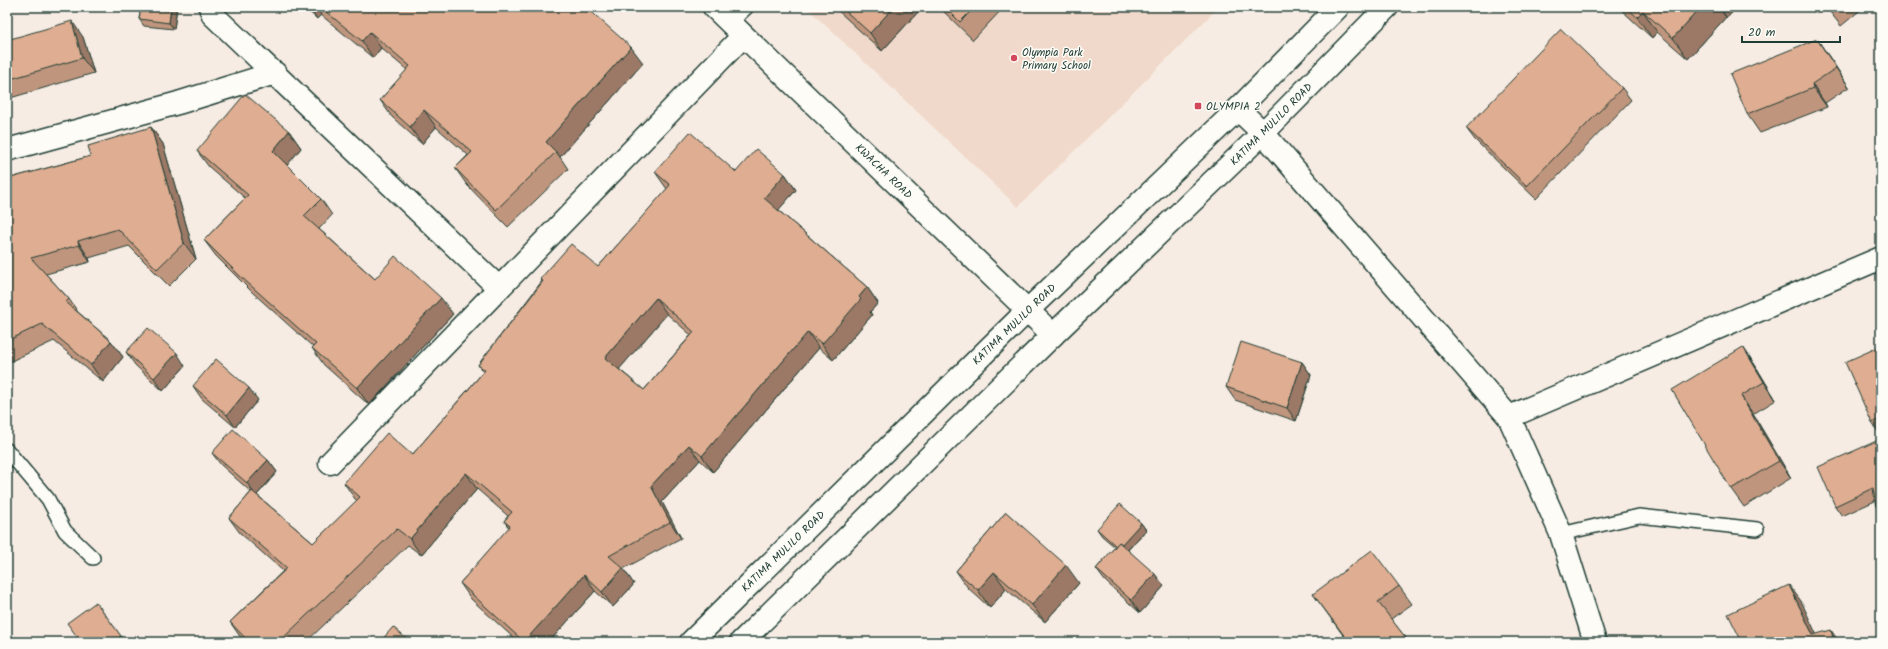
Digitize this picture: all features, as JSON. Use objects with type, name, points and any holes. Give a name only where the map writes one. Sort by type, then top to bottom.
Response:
[{"type":"street","points":[[210,7],[213,15],[499,288]]},
{"type":"street","name":"KWACHA ROAD","points":[[714,7],[1054,335]]},
{"type":"street","name":"KATIMA MULILO ROAD","points":[[691,642],[1028,310],[1238,109],[1338,7]]},
{"type":"street","name":"KATIMA MULILO ROAD","points":[[741,642],[1262,133],[1387,7]]},
{"type":"street","points":[[330,463],[499,288],[736,29]]},
{"type":"street","points":[[7,150],[178,103],[275,73]]},
{"type":"street","points":[[1238,109],[1262,133],[1509,416],[1561,534],[1595,642]]},
{"type":"street","points":[[1509,416],[1881,258]]},
{"type":"lane","points":[[736,29],[747,7]]},
{"type":"lane","points":[[7,450],[48,499],[65,531],[93,558]]},
{"type":"lane","points":[[1561,534],[1639,516],[1757,528]]},
{"type":"shaded area","name":"Olympia Park Primary School","points":[[806,7],[1219,7],[1018,207]]},
{"type":"building","points":[[141,7],[171,7],[169,23],[139,19]]},
{"type":"building","points":[[320,7],[586,7],[631,47],[546,142],[556,152],[496,210],[455,168],[472,152],[424,110],[410,127],[380,100],[410,66],[370,32],[362,41]]},
{"type":"building","points":[[841,7],[894,7],[870,33]]},
{"type":"building","points":[[945,7],[975,7],[960,22]]},
{"type":"building","points":[[1626,7],[1701,7],[1673,38],[1643,11],[1637,17]]},
{"type":"building","points":[[1827,7],[1837,7],[1831,12]]},
{"type":"building","points":[[72,21],[82,58],[7,80],[7,40]]},
{"type":"building","points":[[1561,29],[1622,88],[1527,186],[1466,128]]},
{"type":"building","points":[[1817,39],[1836,68],[1812,84],[1813,88],[1747,114],[1730,74]]},
{"type":"building","points":[[245,94],[289,131],[273,151],[321,199],[304,216],[375,279],[395,256],[441,298],[357,388],[312,348],[316,344],[240,276],[204,240],[248,195],[197,151]]},
{"type":"building","points":[[151,127],[184,243],[157,269],[118,229],[78,241],[79,245],[31,258],[69,299],[66,302],[111,341],[91,365],[42,324],[7,341],[7,179],[91,156],[88,146]]},
{"type":"building","points":[[690,132],[736,172],[756,149],[785,174],[764,198],[867,287],[859,297],[861,299],[822,344],[808,332],[702,456],[689,445],[651,486],[670,522],[609,556],[623,568],[602,592],[584,575],[524,642],[460,583],[510,526],[504,521],[512,512],[466,473],[410,539],[397,529],[279,642],[249,642],[230,622],[287,568],[229,518],[252,491],[313,543],[360,497],[344,483],[387,433],[412,455],[485,370],[478,365],[543,281],[540,279],[571,244],[598,267],[670,185],[655,172]],"holes":[[[656,298],[694,332],[644,390],[605,358]]]},
{"type":"building","points":[[148,328],[177,353],[154,378],[126,352]]},
{"type":"building","points":[[1241,342],[1302,362],[1287,408],[1226,387]]},
{"type":"building","points":[[1881,346],[1881,418],[1872,423],[1845,362]]},
{"type":"building","points":[[1743,347],[1764,382],[1741,396],[1779,461],[1731,489],[1672,390]]},
{"type":"building","points":[[216,359],[249,388],[227,415],[193,386]]},
{"type":"building","points":[[233,429],[268,460],[247,483],[212,453]]},
{"type":"building","points":[[1881,439],[1881,505],[1876,506],[1873,488],[1835,506],[1818,467]]},
{"type":"building","points":[[1120,504],[1141,523],[1122,544],[1119,542],[1116,546],[1097,529]]},
{"type":"building","points":[[1006,512],[1066,565],[1032,605],[994,572],[978,590],[956,571]]},
{"type":"building","points":[[1119,542],[1155,574],[1131,600],[1096,569]]},
{"type":"building","points":[[1372,550],[1399,586],[1378,602],[1409,642],[1349,642],[1313,594]]},
{"type":"building","points":[[1789,585],[1813,635],[1831,630],[1834,642],[1742,642],[1728,614]]},
{"type":"building","points":[[96,602],[121,636],[113,642],[81,642],[67,623]]},
{"type":"building","points":[[393,627],[410,642],[380,642]]},
{"type":"place","name":"Olympia Park Primary School","points":[[1014,58]]},
{"type":"place","name":"OLYMPIA 2","points":[[1198,106]]}]
